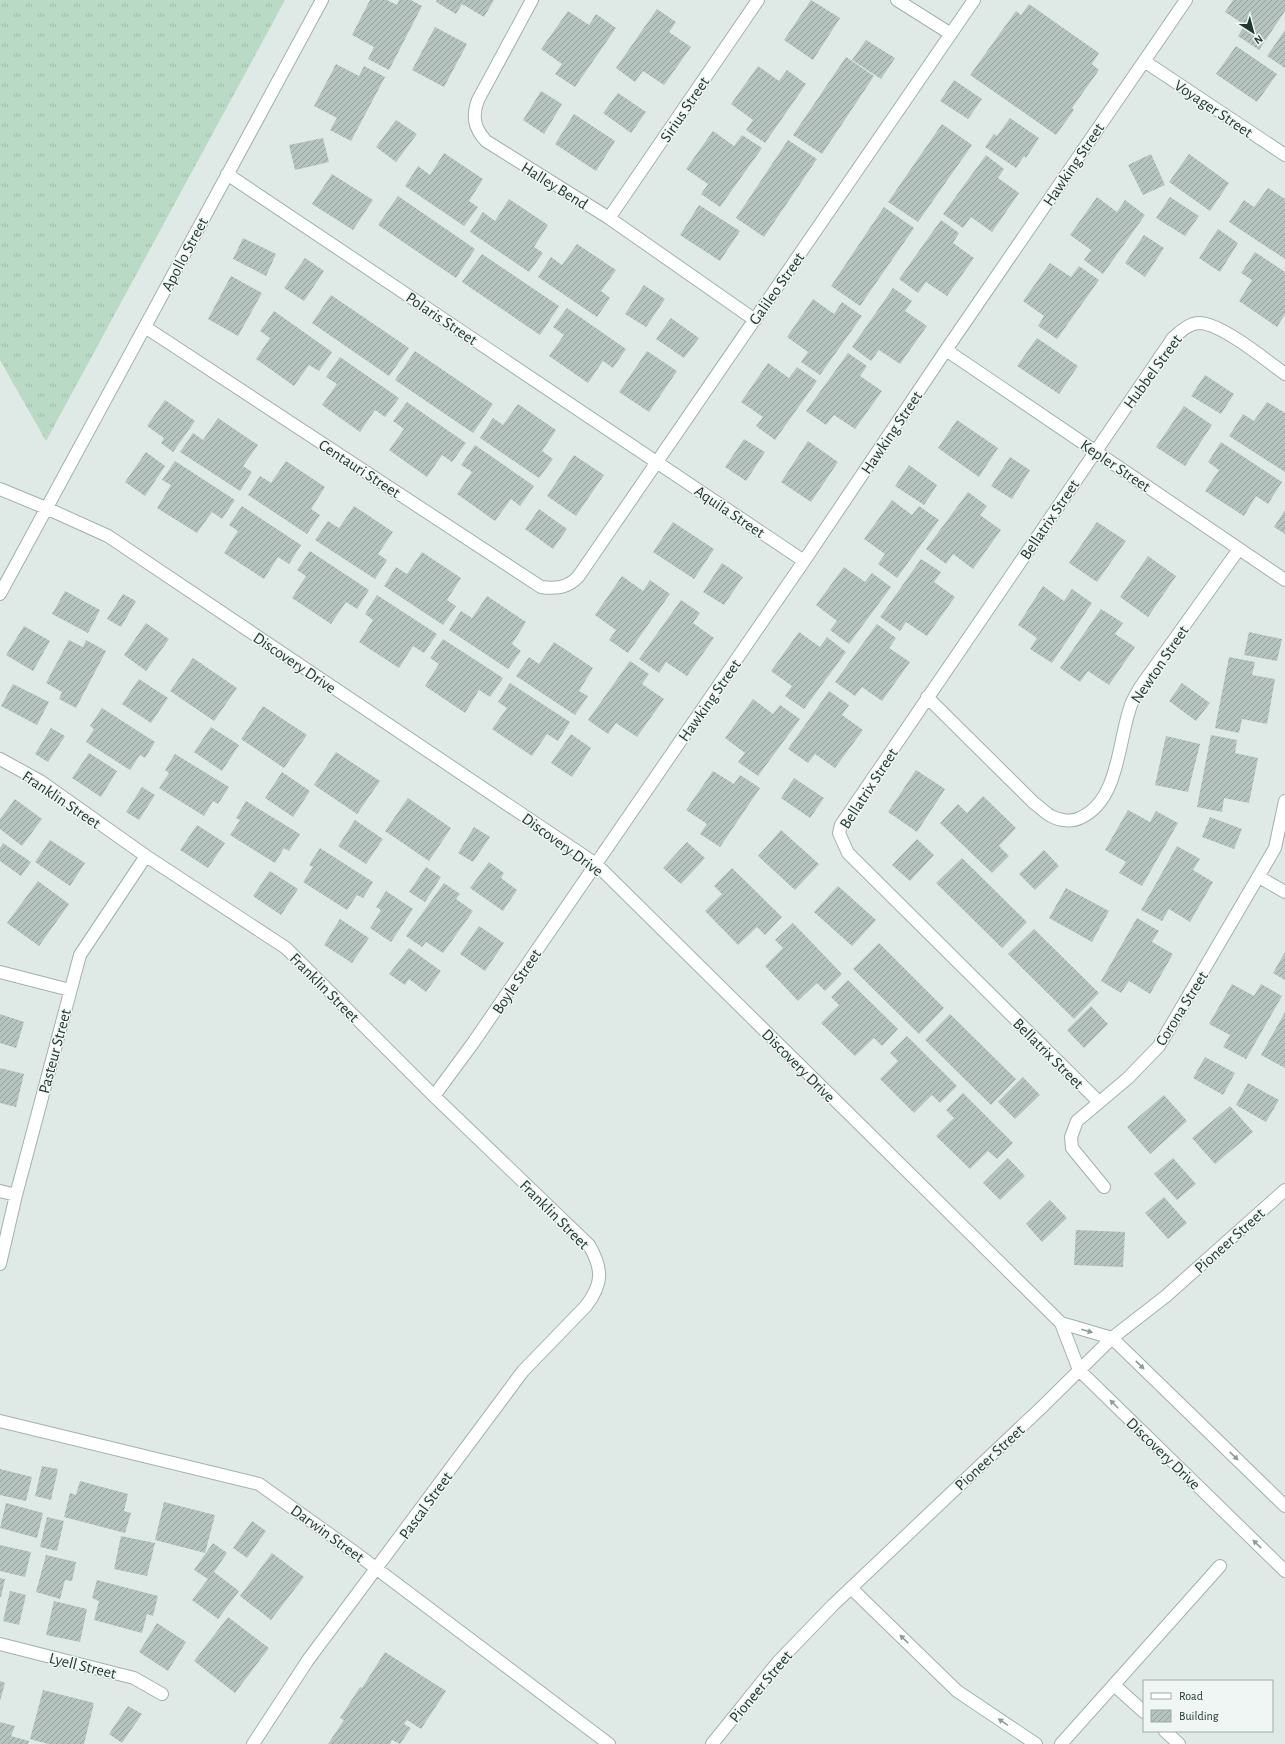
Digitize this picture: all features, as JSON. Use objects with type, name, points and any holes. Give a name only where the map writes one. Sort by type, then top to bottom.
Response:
[{"type":"street","name":"Apollo Street","points":[[0,594],[322,0]]},
{"type":"street","name":"Halley Bend","points":[[532,0],[478,100],[474,111],[474,123],[478,134],[486,141],[609,218],[754,320]]},
{"type":"street","name":"Sirius Street","points":[[609,218],[758,0]]},
{"type":"street","points":[[897,0],[951,34]]},
{"type":"street","name":"Galileo Street","points":[[578,576],[974,0]]},
{"type":"street","name":"Hawking Street","points":[[596,864],[1186,0]]},
{"type":"street","name":"Voyager Street","points":[[1144,61],[1285,155]]},
{"type":"street","name":"Polaris Street","points":[[228,174],[657,461]]},
{"type":"street","name":"Hubbel Street","points":[[1096,452],[1173,338],[1190,325],[1199,323],[1225,332],[1285,374]]},
{"type":"street","name":"Centauri Street","points":[[145,327],[541,587],[562,587],[571,583],[578,576]]},
{"type":"street","name":"Kepler Street","points":[[946,350],[1285,580]]},
{"type":"street","name":"Bellatrix Street","points":[[1096,452],[841,825],[839,833],[848,853],[1099,1102]]},
{"type":"street","name":"Aquila Street","points":[[657,461],[804,561]]},
{"type":"street","name":"Discovery Drive","points":[[0,489],[108,536],[596,864],[1061,1323],[1079,1370],[1285,1571]]},
{"type":"street","name":"Newton Street","points":[[927,698],[1034,803],[1051,816],[1065,820],[1077,819],[1086,815],[1095,807],[1107,791],[1117,766],[1130,706],[1141,686],[1239,549]]},
{"type":"street","name":"Franklin Street","points":[[0,759],[40,782],[146,856],[286,948],[434,1096],[589,1245],[596,1257],[600,1271]]},
{"type":"street","name":"Corona Street","points":[[1104,1187],[1072,1148],[1071,1137],[1077,1122],[1128,1078],[1159,1046],[1275,848],[1285,800]]},
{"type":"street","name":"Pasteur Street","points":[[0,1264],[16,1195],[80,955],[146,856]]},
{"type":"street","name":"Boyle Street","points":[[434,1096],[473,1043],[596,864]]},
{"type":"street","points":[[1259,877],[1285,892]]},
{"type":"street","points":[[0,972],[70,990]]},
{"type":"street","name":"Pioneer Street","points":[[712,1744],[778,1662],[851,1588],[1042,1407],[1112,1338],[1172,1291],[1285,1190]]},
{"type":"street","points":[[0,1191],[16,1195]]},
{"type":"street","name":"Pascal Street","points":[[253,1744],[308,1660],[523,1371],[594,1296],[599,1284],[600,1271]]},
{"type":"street","name":"Discovery Drive","points":[[1061,1323],[1112,1338],[1285,1506]]},
{"type":"street","name":"Darwin Street","points":[[0,1421],[259,1484],[377,1569],[608,1744]]},
{"type":"street","points":[[1061,1744],[1220,1566]]},
{"type":"street","points":[[851,1588],[957,1691],[1036,1744]]},
{"type":"street","name":"Lyell Street","points":[[0,1644],[134,1678],[162,1694]]},
{"type":"street","points":[[1114,1685],[1143,1711]]},
{"type":"street","points":[[1166,1732],[1179,1744]]},
{"type":"green space","points":[[0,0],[285,0],[46,441],[0,360]]},
{"type":"building","points":[[370,0],[387,0],[397,5],[399,0],[411,0],[422,6],[389,70],[368,59],[374,47],[352,35]]},
{"type":"building","points":[[437,0],[494,0],[484,17],[462,4],[456,14],[436,2]]},
{"type":"building","points":[[811,0],[840,18],[813,60],[784,40]]},
{"type":"building","points":[[1233,0],[1285,0],[1285,11],[1259,50],[1238,36],[1245,25],[1225,12]]},
{"type":"building","points":[[1029,4],[1099,53],[1092,64],[1099,70],[1072,108],[1074,110],[1056,135],[970,75],[1016,11],[1021,15]]},
{"type":"building","points":[[657,9],[676,22],[669,32],[691,47],[664,85],[643,71],[635,82],[616,68]]},
{"type":"building","points":[[568,11],[589,25],[596,14],[616,28],[575,87],[555,74],[562,64],[541,49]]},
{"type":"building","points":[[435,27],[467,44],[444,87],[412,70]]},
{"type":"building","points":[[1285,30],[1285,68],[1267,56]]},
{"type":"building","points":[[866,40],[895,58],[881,79],[852,60]]},
{"type":"building","points":[[1236,46],[1277,74],[1257,102],[1216,74]]},
{"type":"building","points":[[846,57],[874,76],[822,154],[793,135]]},
{"type":"building","points":[[336,64],[359,76],[364,66],[385,77],[351,141],[330,130],[337,118],[314,106]]},
{"type":"building","points":[[758,66],[779,81],[787,70],[806,84],[765,143],[746,130],[753,120],[731,104]]},
{"type":"building","points":[[954,80],[982,99],[968,119],[940,101]]},
{"type":"building","points":[[541,91],[562,104],[544,134],[523,120]]},
{"type":"building","points":[[618,93],[646,112],[631,133],[603,113]]},
{"type":"building","points":[[574,114],[615,141],[596,171],[555,144]]},
{"type":"building","points":[[1010,118],[1039,138],[1026,158],[1024,156],[1016,168],[985,147],[994,134],[997,136]]},
{"type":"building","points":[[396,120],[417,134],[396,162],[376,147]]},
{"type":"building","points":[[942,124],[972,145],[918,222],[888,202]]},
{"type":"building","points":[[713,131],[734,146],[742,135],[762,148],[720,207],[701,194],[708,184],[686,169]]},
{"type":"building","points":[[323,138],[329,162],[295,170],[289,145]]},
{"type":"building","points":[[788,140],[817,159],[764,237],[736,218]]},
{"type":"building","points":[[444,153],[483,179],[469,201],[478,207],[464,226],[405,186],[418,166],[430,175]]},
{"type":"building","points":[[1151,154],[1165,185],[1143,195],[1128,165]]},
{"type":"building","points":[[1189,154],[1229,183],[1210,211],[1169,182]]},
{"type":"building","points":[[986,155],[1004,169],[998,178],[1019,193],[992,232],[971,217],[963,228],[943,214]]},
{"type":"building","points":[[332,174],[373,200],[353,230],[312,204]]},
{"type":"building","points":[[1268,188],[1285,199],[1285,259],[1229,222],[1244,200],[1254,207]]},
{"type":"building","points":[[398,196],[475,249],[456,278],[378,225]]},
{"type":"building","points":[[1097,197],[1117,212],[1125,200],[1145,215],[1103,274],[1084,260],[1091,250],[1070,235]]},
{"type":"building","points":[[1170,197],[1199,216],[1185,236],[1156,218]]},
{"type":"building","points":[[509,199],[548,225],[534,247],[543,253],[529,272],[470,232],[483,212],[495,221]]},
{"type":"building","points":[[699,205],[740,231],[720,261],[680,235]]},
{"type":"building","points":[[884,207],[914,228],[860,306],[831,286]]},
{"type":"building","points":[[941,220],[959,233],[953,243],[974,258],[947,296],[926,282],[918,293],[899,279]]},
{"type":"building","points":[[1218,229],[1238,243],[1220,272],[1199,258]]},
{"type":"building","points":[[1144,235],[1164,248],[1145,277],[1125,263]]},
{"type":"building","points":[[243,238],[276,254],[266,276],[233,259]]},
{"type":"building","points":[[577,244],[616,270],[601,291],[610,298],[597,317],[538,277],[551,257],[562,265]]},
{"type":"building","points":[[1255,252],[1285,272],[1285,314],[1277,327],[1239,301],[1252,280],[1241,273]]},
{"type":"building","points":[[482,254],[559,306],[540,335],[462,282]]},
{"type":"building","points":[[305,258],[324,271],[304,301],[284,288]]},
{"type":"building","points":[[1050,263],[1071,277],[1079,266],[1099,280],[1057,339],[1038,326],[1044,316],[1023,301]]},
{"type":"building","points":[[231,276],[262,293],[238,336],[208,319]]},
{"type":"building","points":[[644,285],[665,299],[646,327],[625,314]]},
{"type":"building","points":[[893,288],[912,301],[905,311],[927,326],[900,364],[879,350],[871,361],[852,347]]},
{"type":"building","points":[[331,295],[409,348],[389,376],[312,323]]},
{"type":"building","points":[[813,299],[834,314],[842,302],[862,316],[820,375],[801,362],[808,352],[787,337]]},
{"type":"building","points":[[567,308],[626,349],[613,368],[603,361],[588,383],[549,356],[564,335],[553,327]]},
{"type":"building","points":[[274,311],[332,352],[319,371],[309,365],[294,386],[256,359],[270,338],[260,331]]},
{"type":"building","points":[[671,318],[699,338],[684,358],[656,339]]},
{"type":"building","points":[[1037,338],[1078,366],[1059,394],[1017,366]]},
{"type":"building","points":[[415,351],[493,404],[473,433],[395,380]]},
{"type":"building","points":[[647,351],[677,371],[649,412],[619,392]]},
{"type":"building","points":[[848,353],[867,366],[860,376],[882,391],[855,429],[834,415],[826,425],[806,411]]},
{"type":"building","points":[[340,357],[399,398],[385,417],[375,410],[360,432],[322,405],[337,384],[326,377]]},
{"type":"building","points":[[768,363],[789,378],[797,367],[817,381],[775,440],[756,426],[763,417],[741,402]]},
{"type":"building","points":[[1205,375],[1234,394],[1221,414],[1191,396]]},
{"type":"building","points":[[165,400],[195,421],[173,452],[161,443],[164,438],[147,426]]},
{"type":"building","points":[[407,402],[466,443],[452,462],[442,455],[427,477],[389,450],[404,429],[393,421]]},
{"type":"building","points":[[1267,402],[1285,413],[1285,472],[1229,436],[1243,414],[1254,421]]},
{"type":"building","points":[[518,404],[556,430],[542,451],[553,459],[539,478],[480,438],[493,418],[503,425]]},
{"type":"building","points":[[1184,406],[1212,425],[1185,466],[1156,447]]},
{"type":"building","points":[[218,418],[258,445],[243,466],[252,472],[240,491],[180,452],[193,433],[203,440]]},
{"type":"building","points":[[957,420],[998,448],[979,477],[938,448]]},
{"type":"building","points":[[744,439],[765,452],[746,481],[725,467]]},
{"type":"building","points":[[808,441],[838,462],[811,502],[781,482]]},
{"type":"building","points":[[1221,442],[1282,482],[1268,504],[1256,496],[1244,516],[1205,491],[1219,470],[1208,462]]},
{"type":"building","points":[[475,445],[534,486],[520,506],[511,499],[495,521],[457,494],[472,472],[461,465]]},
{"type":"building","points":[[146,452],[165,466],[145,496],[125,482]]},
{"type":"building","points":[[574,455],[604,475],[576,516],[547,496]]},
{"type":"building","points":[[1010,457],[1030,470],[1012,499],[991,486]]},
{"type":"building","points":[[175,461],[235,500],[222,519],[212,512],[197,533],[157,508],[171,485],[162,480]]},
{"type":"building","points":[[286,461],[325,487],[311,509],[320,515],[307,534],[248,495],[260,476],[271,483]]},
{"type":"building","points":[[909,465],[937,485],[924,505],[895,486]]},
{"type":"building","points":[[968,492],[987,506],[980,515],[1001,530],[973,569],[953,554],[946,564],[926,549]]},
{"type":"building","points":[[892,500],[912,515],[919,506],[939,520],[897,578],[878,564],[885,554],[864,539]]},
{"type":"building","points":[[242,506],[301,545],[289,564],[278,557],[264,579],[224,553],[238,531],[229,525]]},
{"type":"building","points":[[354,506],[393,532],[378,554],[387,560],[375,579],[315,540],[328,521],[339,528]]},
{"type":"building","points":[[539,509],[567,529],[553,549],[525,529]]},
{"type":"building","points":[[1285,510],[1285,534],[1274,527]]},
{"type":"building","points":[[673,522],[714,549],[694,579],[653,552]]},
{"type":"building","points":[[1097,522],[1126,541],[1097,582],[1069,563]]},
{"type":"building","points":[[310,551],[369,590],[357,609],[346,602],[331,624],[292,598],[306,576],[297,570]]},
{"type":"building","points":[[422,552],[461,578],[447,600],[456,606],[443,625],[384,586],[396,567],[407,574]]},
{"type":"building","points":[[1148,556],[1176,576],[1148,617],[1120,597]]},
{"type":"building","points":[[921,559],[941,572],[934,582],[955,597],[927,636],[906,622],[900,631],[880,617]]},
{"type":"building","points":[[722,563],[743,577],[724,605],[703,592]]},
{"type":"building","points":[[844,567],[865,582],[872,573],[891,587],[849,644],[830,630],[837,621],[816,605]]},
{"type":"building","points":[[622,576],[643,591],[650,580],[670,594],[628,653],[609,640],[616,630],[595,615]]},
{"type":"building","points":[[1043,586],[1064,601],[1072,589],[1092,603],[1052,663],[1030,649],[1037,638],[1018,625]]},
{"type":"building","points":[[65,591],[100,610],[88,633],[52,614]]},
{"type":"building","points":[[123,594],[136,601],[121,627],[107,619]]},
{"type":"building","points":[[377,595],[437,634],[424,653],[413,646],[399,668],[359,642],[373,620],[365,614]]},
{"type":"building","points":[[487,596],[526,622],[512,644],[521,651],[508,669],[449,630],[461,611],[472,618]]},
{"type":"building","points":[[681,600],[700,613],[693,623],[714,638],[687,676],[666,662],[659,673],[639,659]]},
{"type":"building","points":[[1101,609],[1123,623],[1115,634],[1135,647],[1109,685],[1088,671],[1080,682],[1060,668]]},
{"type":"building","points":[[146,623],[169,639],[146,671],[124,655]]},
{"type":"building","points":[[877,624],[896,638],[889,648],[910,662],[882,701],[862,687],[855,696],[835,682]]},
{"type":"building","points":[[24,626],[50,641],[33,671],[6,655]]},
{"type":"building","points":[[799,632],[820,647],[827,637],[846,652],[804,709],[785,696],[792,686],[771,671]]},
{"type":"building","points":[[1249,632],[1282,639],[1277,661],[1244,655]]},
{"type":"building","points":[[443,639],[503,678],[490,697],[479,690],[465,713],[425,686],[439,664],[430,658]]},
{"type":"building","points":[[69,640],[83,647],[86,640],[106,651],[76,708],[59,699],[62,692],[46,683]]},
{"type":"building","points":[[554,642],[593,668],[579,691],[588,696],[575,715],[516,676],[529,657],[539,664]]},
{"type":"building","points":[[1229,657],[1255,662],[1252,675],[1275,679],[1267,724],[1242,719],[1239,733],[1215,728]]},
{"type":"building","points":[[193,658],[237,688],[214,721],[170,691]]},
{"type":"building","points":[[630,661],[649,674],[642,684],[664,699],[637,737],[616,723],[608,734],[588,720]]},
{"type":"building","points":[[139,679],[168,698],[151,723],[122,704]]},
{"type":"building","points":[[510,683],[570,722],[558,741],[547,734],[532,756],[492,729],[507,708],[498,702]]},
{"type":"building","points":[[1182,683],[1210,703],[1196,721],[1169,701]]},
{"type":"building","points":[[13,684],[49,702],[37,725],[1,706]]},
{"type":"building","points":[[829,691],[849,705],[842,715],[863,730],[835,768],[815,754],[808,763],[788,749]]},
{"type":"building","points":[[753,699],[773,714],[780,705],[800,719],[758,776],[738,762],[745,753],[725,738]]},
{"type":"building","points":[[263,706],[307,735],[284,768],[241,739]]},
{"type":"building","points":[[102,708],[155,742],[145,758],[140,755],[130,770],[86,742],[94,729],[90,726]]},
{"type":"building","points":[[211,727],[239,745],[222,771],[194,752]]},
{"type":"building","points":[[51,728],[65,736],[48,762],[35,754]]},
{"type":"building","points":[[571,734],[591,748],[572,777],[551,763]]},
{"type":"building","points":[[1211,735],[1237,740],[1235,753],[1258,758],[1249,803],[1224,798],[1222,812],[1197,807]]},
{"type":"building","points":[[1166,736],[1200,744],[1188,792],[1155,785]]},
{"type":"building","points":[[336,752],[380,781],[357,814],[314,785]]},
{"type":"building","points":[[89,753],[117,771],[101,797],[72,778]]},
{"type":"building","points":[[175,754],[229,787],[218,804],[213,801],[204,816],[159,788],[169,773],[165,770]]},
{"type":"building","points":[[916,770],[945,789],[917,832],[888,812]]},
{"type":"building","points":[[713,771],[734,784],[740,775],[760,788],[720,847],[700,834],[707,824],[686,810]]},
{"type":"building","points":[[282,772],[310,791],[293,817],[265,798]]},
{"type":"building","points":[[794,778],[824,798],[810,818],[781,798]]},
{"type":"building","points":[[142,787],[155,795],[139,820],[126,812]]},
{"type":"building","points":[[983,796],[1016,828],[999,846],[1009,856],[992,873],[940,823],[958,804],[967,813]]},
{"type":"building","points":[[408,798],[451,828],[429,861],[385,831]]},
{"type":"building","points":[[15,799],[42,819],[22,846],[0,829],[0,819]]},
{"type":"building","points":[[246,801],[300,834],[289,851],[284,848],[275,863],[230,835],[240,820],[236,818]]},
{"type":"building","points":[[1128,810],[1150,822],[1156,811],[1178,823],[1142,886],[1119,873],[1126,862],[1105,850]]},
{"type":"building","points":[[1210,817],[1242,829],[1234,849],[1202,837]]},
{"type":"building","points":[[355,820],[383,839],[366,864],[338,846]]},
{"type":"building","points":[[197,825],[225,843],[208,868],[180,850]]},
{"type":"building","points":[[474,827],[490,837],[473,862],[458,853]]},
{"type":"building","points":[[781,830],[819,864],[795,890],[758,856]]},
{"type":"building","points":[[917,839],[934,855],[910,881],[892,865]]},
{"type":"building","points":[[50,840],[85,863],[70,886],[35,862]]},
{"type":"building","points":[[687,842],[705,858],[681,884],[663,868]]},
{"type":"building","points":[[3,843],[31,862],[21,876],[0,861],[0,848]]},
{"type":"building","points":[[1177,846],[1200,859],[1193,870],[1213,882],[1190,922],[1169,909],[1162,921],[1141,910]]},
{"type":"building","points":[[320,848],[373,882],[363,898],[357,895],[347,910],[303,882],[313,867],[309,865]]},
{"type":"building","points":[[1044,850],[1059,866],[1035,890],[1019,874]]},
{"type":"building","points":[[962,858],[1027,922],[1002,948],[936,883]]},
{"type":"building","points":[[489,862],[504,873],[501,878],[517,890],[503,911],[470,888]]},
{"type":"building","points":[[426,867],[441,877],[425,902],[409,892]]},
{"type":"building","points":[[732,868],[782,917],[765,935],[757,927],[738,945],[705,911],[722,894],[714,886]]},
{"type":"building","points":[[270,871],[298,889],[281,915],[253,896]]},
{"type":"building","points":[[38,881],[69,904],[39,946],[7,923]]},
{"type":"building","points":[[444,883],[460,894],[456,899],[473,911],[443,953],[426,942],[422,947],[406,936]]},
{"type":"building","points":[[838,886],[876,920],[852,946],[814,912]]},
{"type":"building","points":[[1066,888],[1109,911],[1092,942],[1049,918]]},
{"type":"building","points":[[386,891],[413,909],[391,942],[370,928],[381,910],[376,907]]},
{"type":"building","points":[[1137,918],[1159,931],[1152,942],[1173,954],[1150,994],[1129,981],[1121,993],[1101,981]]},
{"type":"building","points":[[340,919],[369,938],[352,963],[324,945]]},
{"type":"building","points":[[793,923],[842,974],[825,991],[817,983],[798,1001],[765,966],[783,948],[775,940]]},
{"type":"building","points":[[479,926],[504,943],[485,971],[460,954]]},
{"type":"building","points":[[1034,929],[1099,993],[1074,1019],[1008,954]]},
{"type":"building","points":[[879,943],[944,1008],[919,1034],[853,969]]},
{"type":"building","points":[[409,948],[441,971],[426,992],[409,979],[405,985],[389,974]]},
{"type":"building","points":[[1285,952],[1285,980],[1273,973]]},
{"type":"building","points":[[848,980],[898,1029],[882,1046],[874,1038],[855,1056],[821,1023],[839,1005],[831,997]]},
{"type":"building","points":[[1232,984],[1254,996],[1261,984],[1282,996],[1246,1059],[1223,1047],[1230,1035],[1209,1024]]},
{"type":"building","points":[[1091,1006],[1108,1024],[1084,1048],[1067,1030]]},
{"type":"building","points":[[1285,1012],[1285,1068],[1261,1055]]},
{"type":"building","points":[[0,1014],[24,1022],[16,1048],[0,1043]]},
{"type":"building","points":[[950,1014],[1016,1079],[991,1105],[925,1040]]},
{"type":"building","points":[[907,1036],[957,1086],[940,1103],[932,1095],[914,1113],[880,1079],[898,1061],[890,1053]]},
{"type":"building","points":[[1205,1057],[1235,1073],[1223,1095],[1193,1078]]},
{"type":"building","points":[[0,1068],[24,1074],[16,1107],[0,1103]]},
{"type":"building","points":[[1023,1077],[1040,1095],[1015,1119],[998,1102]]},
{"type":"building","points":[[1248,1083],[1279,1100],[1266,1122],[1236,1105]]},
{"type":"building","points":[[963,1093],[1013,1143],[997,1159],[988,1151],[970,1169],[936,1136],[954,1118],[946,1110]]},
{"type":"building","points":[[1164,1095],[1187,1121],[1150,1154],[1127,1127]]},
{"type":"building","points":[[1230,1106],[1253,1132],[1215,1164],[1192,1138]]},
{"type":"building","points":[[1008,1158],[1025,1176],[1000,1200],[983,1183]]},
{"type":"building","points":[[1173,1158],[1196,1184],[1177,1200],[1154,1174]]},
{"type":"building","points":[[1164,1197],[1187,1223],[1168,1239],[1145,1213]]},
{"type":"building","points":[[1050,1200],[1067,1218],[1042,1242],[1026,1224]]},
{"type":"building","points":[[1076,1230],[1125,1232],[1123,1267],[1074,1265]]},
{"type":"building","points":[[42,1466],[58,1469],[51,1500],[35,1496]]},
{"type":"building","points":[[0,1469],[32,1477],[26,1501],[0,1495]]},
{"type":"building","points":[[80,1481],[128,1494],[124,1511],[131,1513],[125,1533],[64,1517],[70,1493],[76,1495]]},
{"type":"building","points":[[164,1502],[215,1515],[205,1553],[155,1540]]},
{"type":"building","points":[[6,1503],[43,1513],[37,1538],[0,1528]]},
{"type":"building","points":[[47,1517],[64,1521],[57,1551],[40,1547]]},
{"type":"building","points":[[252,1521],[266,1531],[247,1558],[233,1548]]},
{"type":"building","points":[[121,1536],[155,1543],[147,1576],[114,1569]]},
{"type":"building","points":[[213,1543],[227,1553],[214,1572],[239,1591],[218,1619],[192,1600],[208,1579],[194,1570]]},
{"type":"building","points":[[0,1545],[31,1552],[25,1577],[0,1571]]},
{"type":"building","points":[[272,1553],[304,1577],[271,1620],[240,1596]]},
{"type":"building","points":[[46,1555],[76,1562],[72,1581],[65,1580],[60,1599],[36,1592]]},
{"type":"building","points":[[0,1578],[5,1579],[1,1597],[0,1597]]},
{"type":"building","points":[[97,1580],[158,1596],[153,1616],[147,1614],[142,1633],[94,1620],[99,1601],[92,1598]]},
{"type":"building","points":[[10,1591],[26,1595],[19,1625],[3,1621]]},
{"type":"building","points":[[54,1601],[87,1609],[80,1642],[46,1635]]},
{"type":"building","points":[[228,1617],[269,1648],[235,1693],[194,1661]]},
{"type":"building","points":[[157,1623],[186,1642],[168,1671],[139,1652]]},
{"type":"building","points":[[385,1652],[446,1691],[421,1729],[407,1720],[404,1724],[411,1728],[400,1744],[392,1740],[390,1744],[328,1744],[344,1720],[340,1718],[360,1687],[362,1688]]},
{"type":"building","points":[[0,1681],[5,1683],[0,1701]]},
{"type":"building","points":[[43,1690],[94,1703],[84,1744],[48,1744],[30,1739]]},
{"type":"building","points":[[128,1706],[142,1714],[122,1743],[109,1734]]},
{"type":"building","points":[[0,1722],[15,1726],[11,1736],[29,1741],[28,1744],[0,1744]]}]
